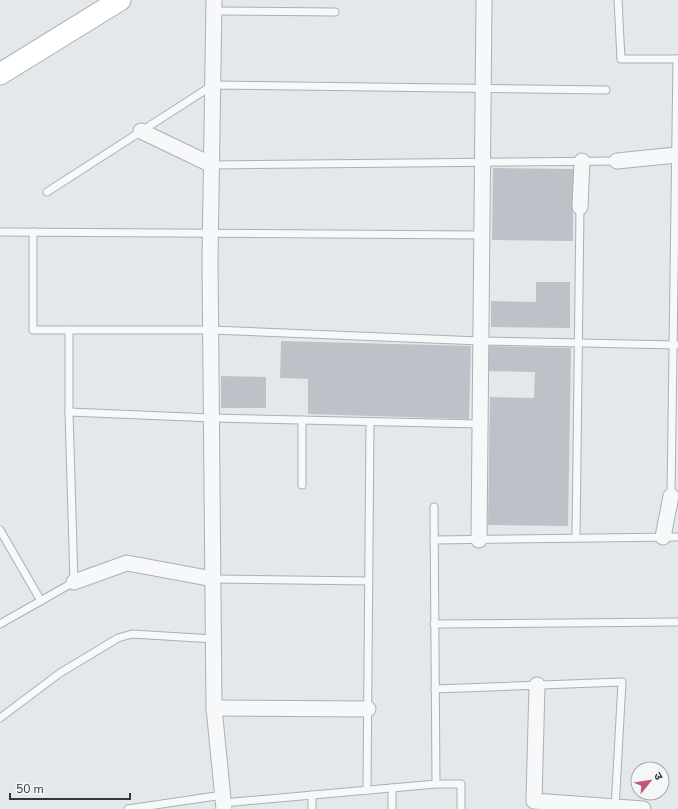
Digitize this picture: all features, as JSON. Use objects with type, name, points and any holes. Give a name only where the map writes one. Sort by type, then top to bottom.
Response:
[{"type":"street","points":[[0,74],[120,0]]},
{"type":"street","points":[[478,540],[484,0]]},
{"type":"street","points":[[214,5],[210,234],[214,708],[223,802]]},
{"type":"street","points":[[141,131],[212,165]]},
{"type":"street","points":[[617,161],[677,155]]},
{"type":"street","points":[[580,207],[582,161]]},
{"type":"street","points":[[663,537],[670,496]]},
{"type":"street","points":[[74,582],[127,563],[214,579]]},
{"type":"street","points":[[537,686],[534,805],[643,809]]},
{"type":"street","points":[[214,708],[368,709]]},
{"type":"lane","points":[[618,0],[621,59],[678,60],[676,345],[670,496]]},
{"type":"lane","points":[[214,5],[336,12]]},
{"type":"lane","points":[[47,192],[213,86],[606,90]]},
{"type":"lane","points":[[212,165],[617,161]]},
{"type":"lane","points":[[576,538],[580,207]]},
{"type":"lane","points":[[0,232],[482,235]]},
{"type":"lane","points":[[33,232],[33,330],[211,330],[480,341],[676,345]]},
{"type":"lane","points":[[0,624],[74,582],[69,412],[69,330]]},
{"type":"lane","points":[[69,412],[212,418],[480,424]]},
{"type":"lane","points":[[302,420],[302,486]]},
{"type":"lane","points":[[367,790],[370,422]]},
{"type":"lane","points":[[434,507],[436,784]]},
{"type":"lane","points":[[0,530],[41,600]]},
{"type":"lane","points":[[434,540],[678,537]]},
{"type":"lane","points":[[214,579],[369,581]]},
{"type":"lane","points":[[434,624],[678,622]]},
{"type":"lane","points":[[0,718],[60,673],[118,638],[132,634],[214,639]]},
{"type":"lane","points":[[435,689],[622,682],[616,808]]},
{"type":"lane","points":[[128,809],[436,784],[461,784],[460,809]]},
{"type":"lane","points":[[392,788],[392,809]]},
{"type":"lane","points":[[312,795],[312,809]]},
{"type":"building","points":[[493,168],[573,169],[573,241],[492,240]]},
{"type":"building","points":[[536,282],[570,282],[570,328],[491,327],[491,301],[536,302]]},
{"type":"building","points":[[281,341],[471,346],[469,419],[308,414],[308,379],[280,378]]},
{"type":"building","points":[[488,346],[571,348],[568,526],[488,525],[490,397],[534,398],[535,372],[487,371]]},
{"type":"building","points":[[221,376],[266,377],[266,408],[221,408]]}]
